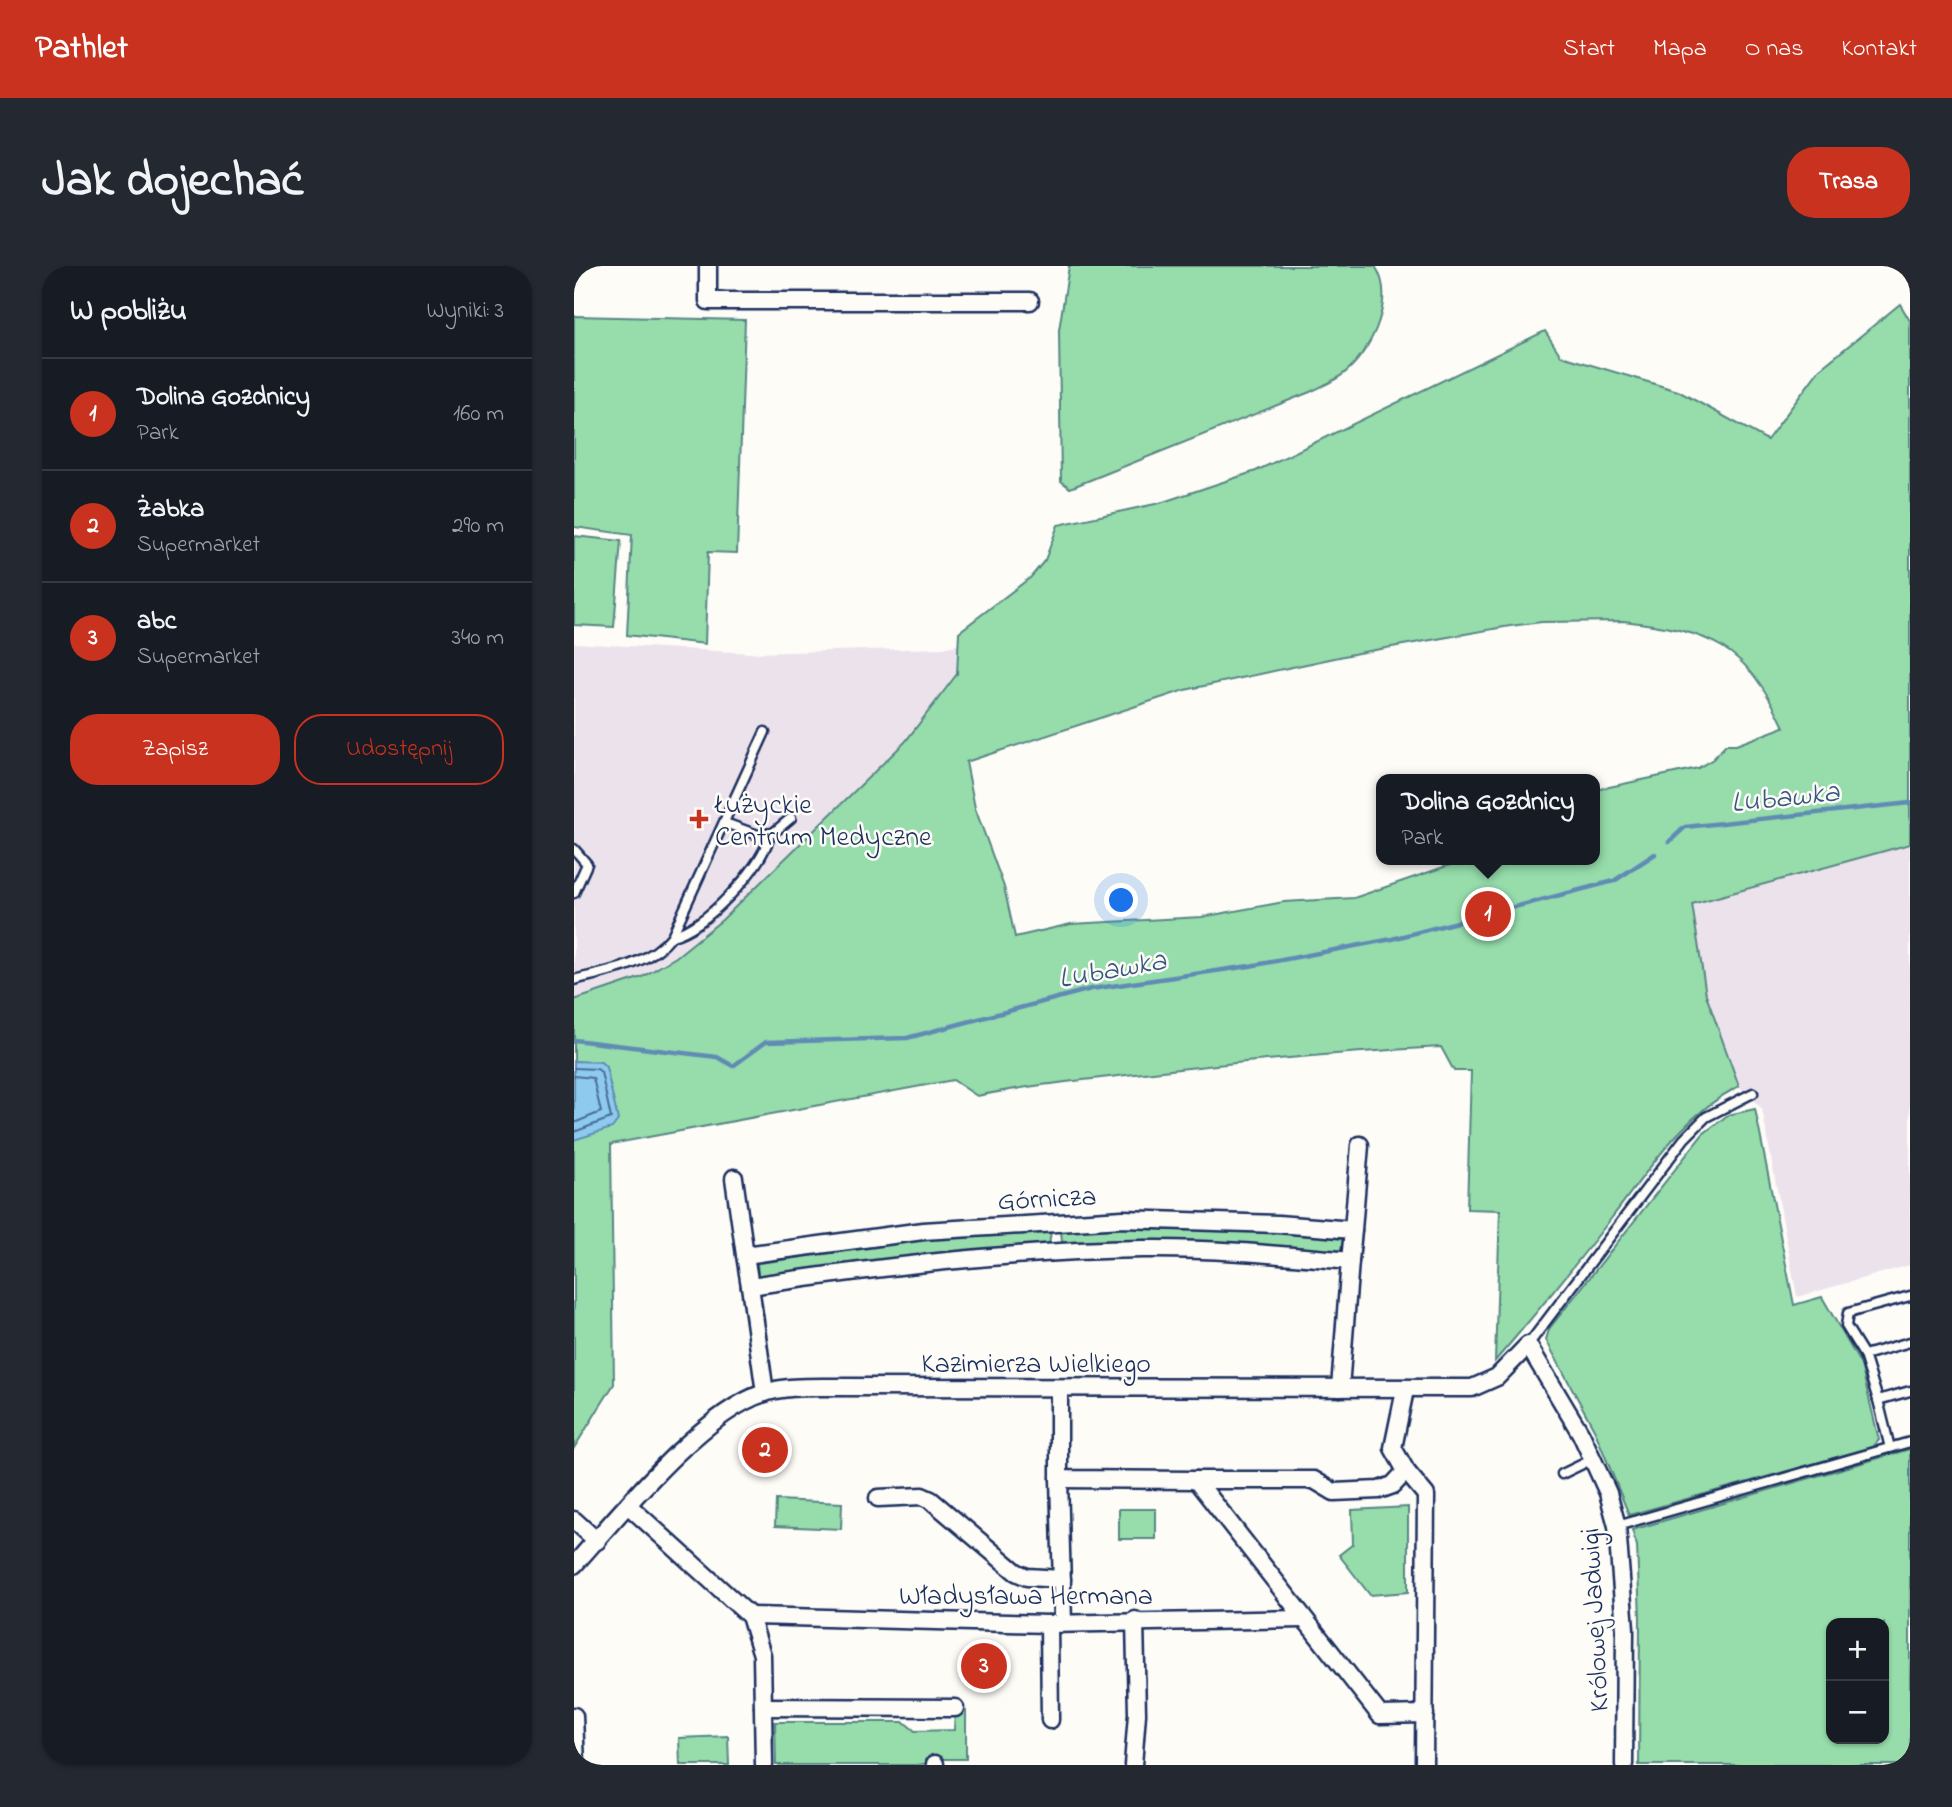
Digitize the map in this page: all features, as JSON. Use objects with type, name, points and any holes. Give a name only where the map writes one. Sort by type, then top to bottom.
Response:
[{"type":"street","points":[[708,266],[708,301],[1030,301]]},
{"type":"street","points":[[1340,1388],[1360,1145]]},
{"type":"street","points":[[734,1178],[765,1393]]},
{"type":"street","name":"Górnicza","points":[[745,1255],[923,1231],[1055,1221],[1186,1220],[1353,1230]]},
{"type":"street","points":[[1055,1221],[1056,1252]]},
{"type":"street","name":"Górnicza","points":[[750,1286],[870,1268],[1056,1252],[1158,1250],[1350,1261]]},
{"type":"street","name":"Królowej Jadwigi","points":[[1528,1345],[1542,1364],[1593,1459],[1617,1526],[1625,1629],[1624,1765]]},
{"type":"street","name":"Kazimierza Wielkiego","points":[[574,1565],[697,1435],[733,1408],[765,1393],[823,1387],[1405,1390],[1472,1388],[1486,1385],[1528,1345]]},
{"type":"street","points":[[1050,1720],[1056,1623],[1062,1579],[1059,1388]]},
{"type":"street","points":[[1405,1390],[1393,1448],[1406,1471],[1426,1496],[1424,1765]]},
{"type":"street","points":[[1059,1479],[1314,1480],[1334,1492],[1379,1490],[1393,1485],[1406,1471]]},
{"type":"street","points":[[1196,1480],[1380,1715],[1425,1714]]},
{"type":"street","points":[[878,1498],[922,1496],[931,1500],[1016,1572],[1027,1577],[1062,1579]]},
{"type":"street","points":[[629,1506],[750,1616],[762,1655],[764,1765]]},
{"type":"street","points":[[574,1520],[597,1541]]},
{"type":"street","name":"Władysława Hermana","points":[[750,1616],[1056,1623],[1303,1619]]},
{"type":"street","points":[[1133,1765],[1137,1714],[1135,1620]]},
{"type":"street","points":[[763,1707],[955,1708]]},
{"type":"street","points":[[574,1716],[576,1765]]},
{"type":"lane","points":[[673,936],[765,732]]},
{"type":"lane","points":[[762,834],[773,833],[791,818]]},
{"type":"lane","points":[[574,980],[639,961],[660,949],[673,936],[702,920],[753,867],[769,839],[762,834],[725,823]]},
{"type":"lane","points":[[574,849],[587,864],[574,893]]},
{"type":"lane","points":[[1528,1345],[1684,1139],[1706,1117],[1753,1093]]},
{"type":"lane","points":[[1890,1448],[1864,1355],[1846,1326],[1848,1313],[1910,1296]]},
{"type":"lane","points":[[1864,1355],[1910,1342]]},
{"type":"lane","points":[[1878,1400],[1910,1391]]},
{"type":"lane","points":[[1617,1526],[1910,1442]]},
{"type":"lane","points":[[1562,1474],[1593,1459]]},
{"type":"shaded area","name":"Łużyckie Centrum Medyczne","points":[[574,643],[751,653],[943,648],[960,644],[957,674],[905,742],[722,920],[676,957],[642,977],[574,1000]]},
{"type":"shaded area","points":[[1910,839],[1910,1265],[1797,1297],[1762,1109],[1739,1086],[1706,995],[1687,876]]},
{"type":"green space","points":[[1069,266],[1375,266],[1381,278],[1382,306],[1379,321],[1366,348],[1348,370],[1335,380],[1070,488],[1061,481],[1059,330]]},
{"type":"green space","points":[[1900,304],[1910,321],[1910,844],[1692,904],[1706,995],[1739,1086],[1700,1113],[1667,1146],[1568,1274],[1495,1361],[1500,1210],[1467,1209],[1471,1071],[1454,1071],[1441,1047],[1225,1064],[1065,1082],[977,1096],[953,1080],[611,1144],[614,1384],[574,1448],[574,1000],[642,977],[676,957],[722,920],[905,742],[957,674],[959,632],[1031,577],[1045,560],[1058,525],[1160,503],[1256,471],[1545,331],[1561,356],[1678,391],[1767,440],[1820,369]],"holes":[[[1623,621],[1680,630],[1703,637],[1740,660],[1770,699],[1784,727],[1736,745],[1726,745],[1713,759],[1698,768],[1600,789],[1600,865],[1450,865],[1354,898],[1284,902],[1202,917],[1071,924],[1015,937],[1004,887],[975,808],[966,762],[1185,690],[1358,653],[1542,622]]]},
{"type":"green space","points":[[574,316],[745,320],[737,553],[708,552],[705,644],[627,635],[632,535],[574,527]]},
{"type":"green space","points":[[574,536],[621,541],[614,627],[574,625]]},
{"type":"green space","points":[[1755,1109],[1794,1305],[1822,1297],[1861,1365],[1879,1440],[1873,1447],[1629,1515],[1594,1429],[1546,1340],[1549,1329],[1703,1134],[1728,1115]]},
{"type":"green space","points":[[1067,1226],[1245,1227],[1345,1239],[1341,1254],[1069,1246],[1062,1241],[1061,1231]]},
{"type":"green space","points":[[1051,1231],[1049,1245],[758,1277],[757,1260],[872,1242]]},
{"type":"green space","points":[[1910,1449],[1910,1765],[1639,1765],[1640,1618],[1637,1546],[1632,1530]]},
{"type":"green space","points":[[776,1500],[842,1503],[841,1529],[775,1526]]},
{"type":"green space","points":[[1408,1507],[1408,1592],[1370,1595],[1339,1555],[1353,1544],[1352,1510]]},
{"type":"green space","points":[[1119,1509],[1156,1509],[1156,1539],[1119,1539]]},
{"type":"green space","points":[[955,1710],[966,1711],[966,1759],[930,1759],[930,1763],[917,1765],[776,1765],[775,1722],[904,1722],[915,1731],[954,1730]]},
{"type":"green space","points":[[728,1736],[729,1765],[680,1765],[679,1738]]},
{"type":"water","points":[[574,1061],[601,1062],[606,1067],[618,1120],[612,1128],[574,1140]]},
{"type":"waterway","name":"Lubawka","points":[[1669,842],[1685,827],[1910,803]]},
{"type":"waterway","name":"Lubawka","points":[[574,1040],[717,1057],[733,1066],[766,1042],[907,1038],[1091,989],[1250,966],[1392,939],[1614,881],[1655,854]]},
{"type":"place","name":"Łużyckie Centrum Medyczne","points":[[699,819]]},
{"type":"place","name":"Dolina Gozdnicy","points":[[1488,914]]},
{"type":"place","name":"Żabka","points":[[765,1450]]},
{"type":"place","name":"abc","points":[[984,1666]]}]
